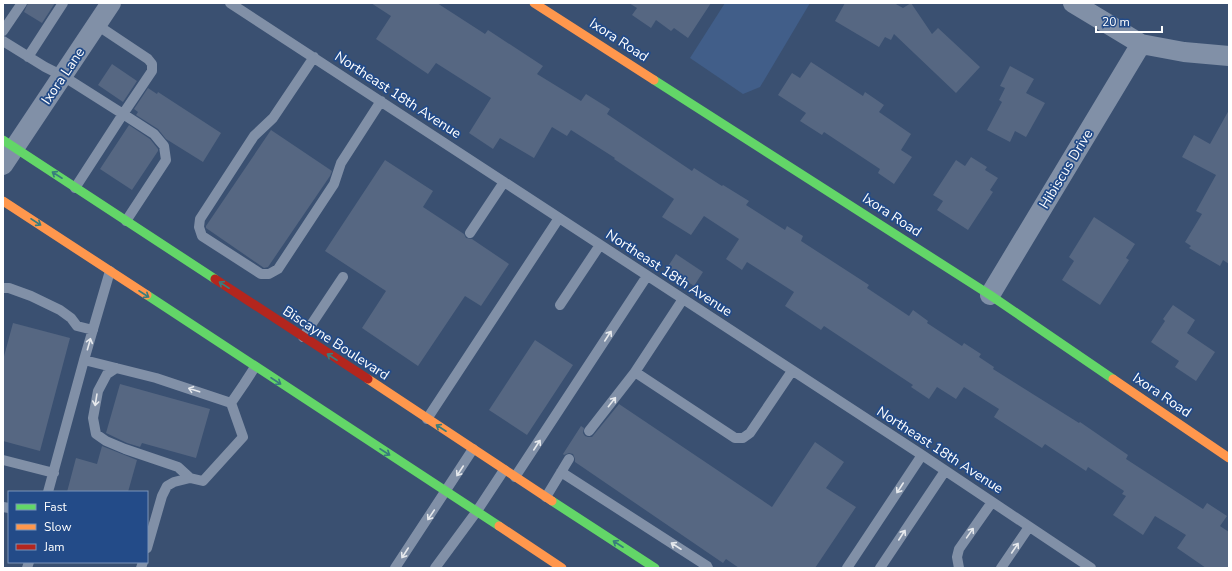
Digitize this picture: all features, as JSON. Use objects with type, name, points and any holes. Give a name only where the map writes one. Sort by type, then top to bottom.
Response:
[{"type":"main road","name":"Ixora Road","points":[[534,3],[990,295],[1229,458]]},
{"type":"main road","name":"Biscayne Boulevard","points":[[9,144],[655,568]]},
{"type":"main road","points":[[3,201],[562,568]]},
{"type":"street","name":"Ixora Lane","points":[[3,165],[9,144],[63,76],[111,3]]},
{"type":"street","points":[[1073,3],[1141,44],[1184,52],[1229,56]]},
{"type":"street","name":"Hibiscus Drive","points":[[990,295],[1141,44]]},
{"type":"lane","points":[[4,29],[22,3]]},
{"type":"lane","points":[[28,57],[63,3]]},
{"type":"lane","name":"Northeast 18th Avenue","points":[[230,3],[922,455],[1091,568]]},
{"type":"lane","points":[[76,188],[152,71],[152,64],[148,58],[97,25]]},
{"type":"lane","points":[[3,41],[45,67],[63,76],[154,134],[164,146],[166,160],[126,221]]},
{"type":"lane","points":[[314,57],[273,118],[254,136],[200,219],[199,227],[202,236],[261,274],[269,274],[278,269],[334,184],[341,163],[381,101]]},
{"type":"lane","points":[[470,233],[504,182]]},
{"type":"lane","points":[[427,419],[559,218]]},
{"type":"lane","points":[[560,305],[600,245]]},
{"type":"lane","points":[[48,491],[110,271]]},
{"type":"lane","points":[[515,477],[647,276]]},
{"type":"lane","points":[[303,337],[342,277]]},
{"type":"lane","points":[[3,288],[9,288],[31,296],[60,310],[71,318],[76,326],[93,330]]},
{"type":"lane","points":[[589,431],[635,372],[683,299]]},
{"type":"lane","points":[[84,360],[156,378],[231,402]]},
{"type":"lane","points":[[231,402],[255,367]]},
{"type":"lane","points":[[116,368],[107,374],[98,391],[93,418],[96,434],[106,441],[125,449],[178,467],[190,478]]},
{"type":"lane","points":[[635,372],[735,438],[743,438],[750,434],[792,371]]},
{"type":"lane","points":[[148,545],[162,496],[167,486],[174,482],[190,478],[203,481],[243,437],[231,402]]},
{"type":"lane","points":[[395,568],[473,449]]},
{"type":"lane","points":[[847,568],[922,455]]},
{"type":"lane","points":[[546,497],[569,459]]},
{"type":"lane","points":[[3,460],[54,473]]},
{"type":"lane","points":[[435,568],[477,511],[504,470]]},
{"type":"lane","points":[[880,568],[945,471]]},
{"type":"lane","points":[[561,472],[708,568]]},
{"type":"lane","points":[[959,568],[959,549],[992,502]]},
{"type":"lane","points":[[1006,566],[1029,527]]},
{"type":"water","points":[[725,3],[810,3],[760,87],[743,94],[690,58]]},
{"type":"building","points":[[28,3],[55,3],[42,23],[24,12]]},
{"type":"building","points":[[371,3],[437,3],[485,34],[488,30],[543,66],[537,74],[581,101],[586,94],[610,109],[607,114],[692,171],[694,168],[749,201],[746,205],[785,230],[787,226],[803,236],[801,241],[869,285],[867,288],[909,316],[913,310],[928,321],[927,323],[962,346],[964,343],[981,354],[979,357],[994,367],[993,369],[1079,423],[1080,422],[1128,455],[1126,459],[1203,509],[1207,503],[1227,516],[1220,526],[1229,532],[1229,568],[1206,568],[1177,548],[1186,535],[1155,516],[1143,535],[1113,515],[1126,496],[1122,494],[1124,491],[1088,467],[1086,471],[1045,444],[1042,448],[994,417],[999,409],[964,387],[956,399],[937,387],[929,399],[911,387],[913,385],[824,326],[821,330],[785,306],[794,292],[747,262],[742,270],[726,259],[739,239],[704,216],[691,235],[662,217],[674,199],[614,159],[615,158],[571,130],[567,136],[552,127],[534,158],[500,138],[493,149],[469,133],[491,98],[436,63],[428,74],[376,39],[391,16]]},
{"type":"building","points":[[629,3],[711,3],[688,38],[674,28],[671,31],[656,20],[651,28],[632,15],[637,8]]},
{"type":"building","points":[[845,3],[894,3],[903,8],[911,3],[932,34],[938,28],[980,67],[956,93],[894,34],[891,40],[885,37],[879,47],[835,21]]},
{"type":"building","points":[[811,62],[863,96],[865,92],[884,105],[879,112],[911,134],[901,150],[912,157],[894,184],[878,173],[880,169],[824,132],[822,135],[800,121],[806,113],[778,95],[792,73],[800,78]]},
{"type":"building","points":[[112,64],[137,81],[123,102],[98,85]]},
{"type":"building","points":[[1010,66],[1034,79],[1026,93],[1045,103],[1026,137],[1015,131],[1010,142],[987,130],[1002,102],[999,100],[1005,88],[1000,86]]},
{"type":"building","points":[[148,88],[157,94],[158,92],[221,133],[203,162],[166,139],[158,129],[136,115],[138,112],[134,109]]},
{"type":"building","points":[[1229,110],[1229,264],[1223,260],[1220,266],[1189,248],[1191,246],[1185,242],[1202,214],[1196,211],[1216,175],[1182,157],[1194,135],[1210,144]]},
{"type":"building","points":[[129,125],[150,139],[158,149],[132,190],[100,169]]},
{"type":"building","points":[[271,130],[332,171],[268,267],[264,268],[206,228],[206,226]]},
{"type":"building","points":[[971,157],[987,167],[985,170],[998,178],[990,190],[993,192],[968,230],[937,210],[943,201],[933,195],[956,160],[965,166]]},
{"type":"building","points":[[385,160],[433,191],[423,207],[464,234],[466,238],[472,239],[509,264],[481,306],[465,296],[418,366],[362,328],[386,291],[325,251]]},
{"type":"building","points":[[1094,217],[1135,244],[1126,258],[1129,260],[1100,305],[1062,280],[1074,261],[1069,257]]},
{"type":"building","points":[[676,254],[703,272],[694,286],[667,268]]},
{"type":"building","points":[[1173,305],[1195,320],[1187,333],[1215,352],[1196,381],[1175,367],[1179,361],[1151,342],[1165,321],[1163,319]]},
{"type":"building","points":[[13,323],[70,338],[40,451],[3,441],[3,360]]},
{"type":"building","points":[[535,340],[573,365],[527,435],[489,410]]},
{"type":"building","points":[[120,384],[210,409],[196,458],[142,443],[140,447],[127,443],[106,433]]},
{"type":"building","points":[[619,404],[772,507],[815,442],[844,462],[826,488],[856,507],[815,568],[739,568],[726,559],[723,563],[575,462],[573,454],[563,454],[581,426],[584,428],[583,433],[585,436],[592,437]]},
{"type":"building","points":[[102,446],[137,460],[128,491],[67,491],[76,458],[97,464]]},
{"type":"traffic: fast","points":[[654,80],[990,295],[1113,379]]},
{"type":"traffic: fast","points":[[3,140],[215,279]]},
{"type":"traffic: fast","points":[[147,295],[499,526]]},
{"type":"traffic: fast","points":[[552,501],[655,568]]},
{"type":"traffic: slow","points":[[534,3],[654,80]]},
{"type":"traffic: slow","points":[[3,201],[147,295]]},
{"type":"traffic: slow","points":[[368,379],[552,501]]},
{"type":"traffic: slow","points":[[1113,379],[1229,458]]},
{"type":"traffic: slow","points":[[499,526],[562,568]]},
{"type":"traffic: jam","points":[[215,279],[368,379]]}]
